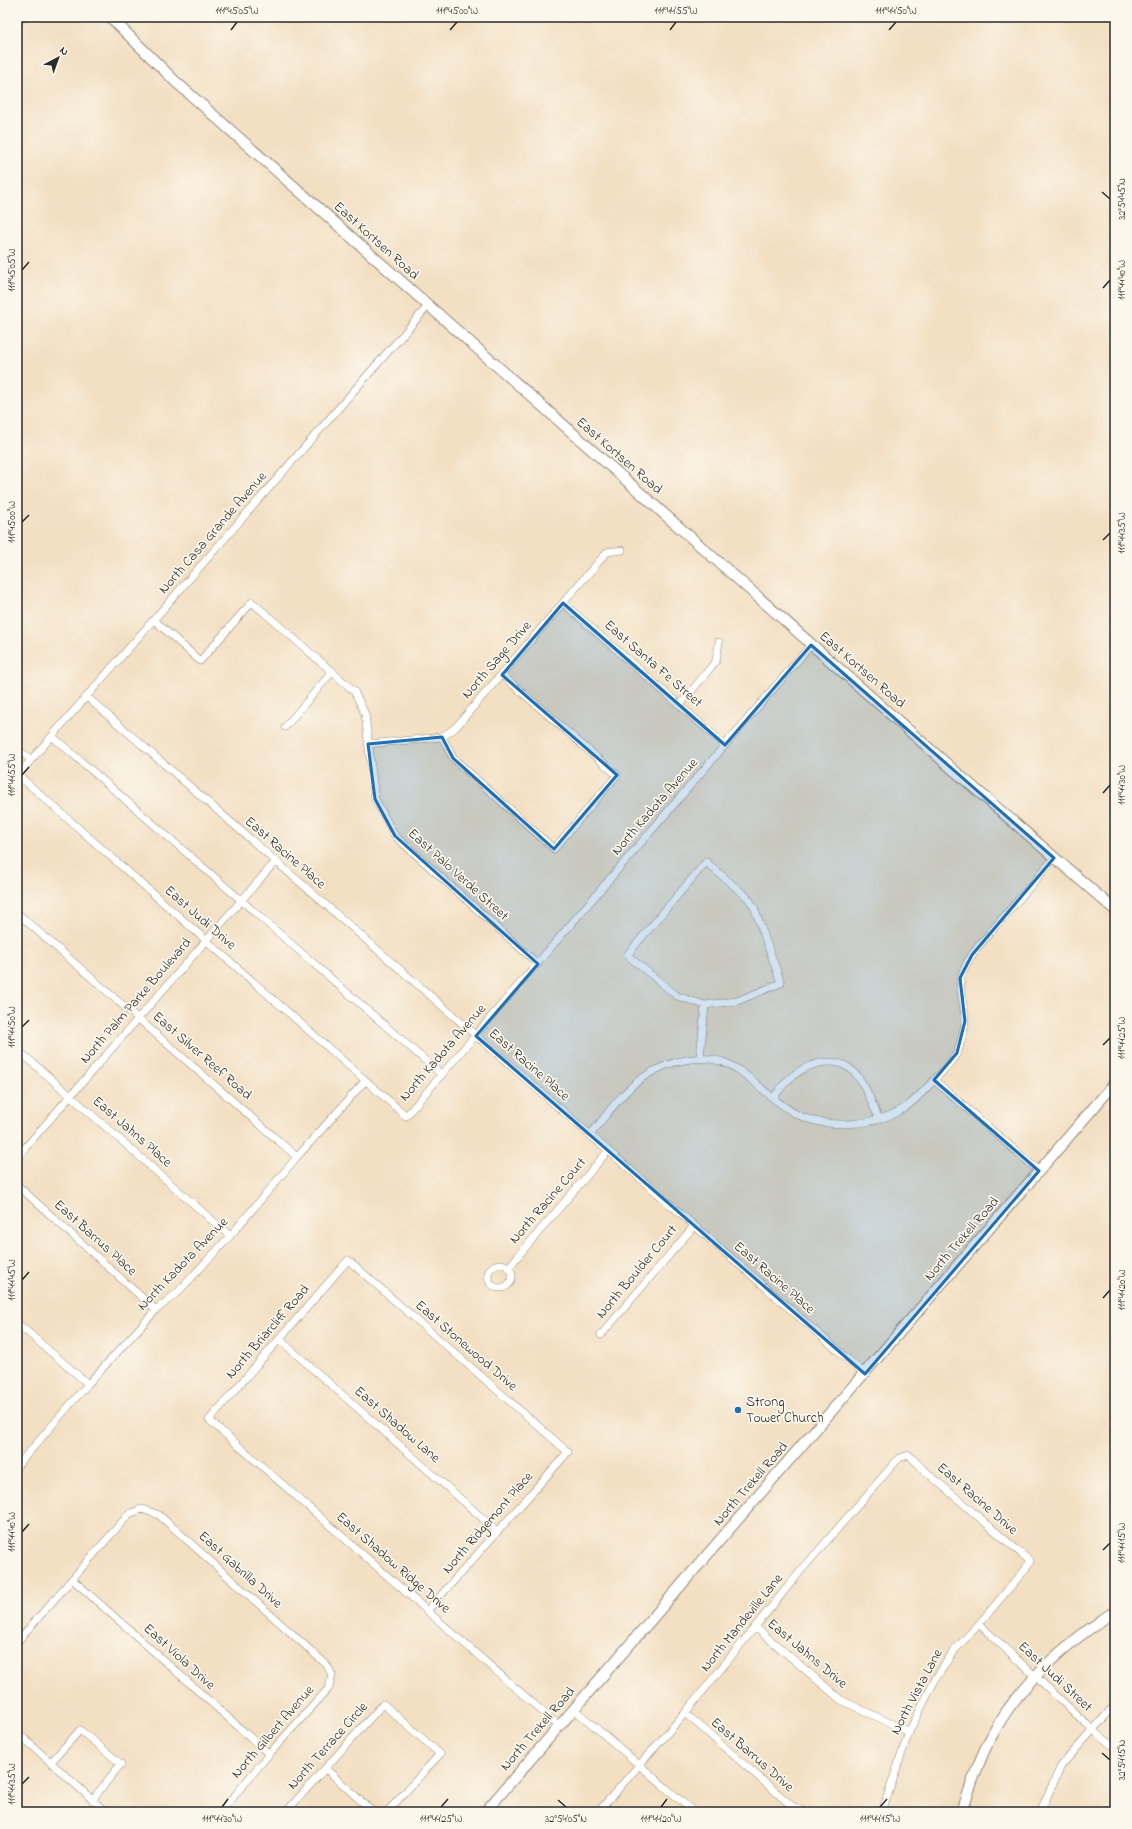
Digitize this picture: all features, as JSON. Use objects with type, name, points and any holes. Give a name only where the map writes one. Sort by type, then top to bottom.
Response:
[{"type":"street","name":"East Kortsen Road","points":[[110,17],[176,82],[428,306],[1054,858],[1115,910]]},
{"type":"street","name":"North Casa Grande Avenue","points":[[17,776],[428,306]]},
{"type":"street","name":"North Sage Drive","points":[[442,737],[455,728],[607,552],[622,550]]},
{"type":"street","name":"East Palo Verde Street","points":[[154,620],[200,661],[252,602],[333,671],[354,691],[365,714],[374,799],[395,836],[538,964]]},
{"type":"street","name":"East Santa Fe Street","points":[[563,604],[725,745]]},
{"type":"street","points":[[680,705],[716,661],[719,642]]},
{"type":"street","name":"North Kadota Avenue","points":[[17,1466],[88,1384],[156,1310],[178,1292],[230,1236],[297,1156],[365,1081],[406,1116],[811,644]]},
{"type":"street","points":[[285,727],[333,671]]},
{"type":"street","points":[[368,744],[442,737],[453,758],[554,849],[618,775],[502,675]]},
{"type":"street","name":"East Racine Place","points":[[86,697],[865,1374]]},
{"type":"street","points":[[52,736],[442,1075]]},
{"type":"street","points":[[17,748],[31,760]]},
{"type":"street","name":"East Judi Drive","points":[[17,776],[365,1081]]},
{"type":"street","points":[[590,1135],[624,1095],[641,1078],[662,1066],[700,1058],[724,1062],[738,1069],[773,1098],[796,1114],[826,1123],[855,1123],[879,1119],[906,1106],[934,1080],[957,1053],[965,1021],[960,978],[972,954],[1054,858]]},
{"type":"street","name":"North Palm Parke Boulevard","points":[[17,1157],[275,862]]},
{"type":"street","points":[[706,862],[747,897],[754,907],[782,983],[737,1001],[705,1005],[677,996],[627,955],[706,862]]},
{"type":"street","name":"East Silver Reef Road","points":[[17,912],[297,1156]]},
{"type":"street","points":[[700,1058],[705,1005]]},
{"type":"street","name":"East Jahns Place","points":[[17,1049],[230,1236]]},
{"type":"street","points":[[773,1098],[787,1080],[801,1070],[828,1061],[840,1063],[853,1071],[865,1089],[879,1119]]},
{"type":"street","points":[[934,1080],[1039,1171]]},
{"type":"street","name":"North Trekell Road","points":[[485,1812],[1115,1083]]},
{"type":"street","name":"North Racine Court","points":[[508,1268],[608,1151]]},
{"type":"street","name":"East Barrus Place","points":[[17,1185],[156,1310]]},
{"type":"street","name":"North Boulder Court","points":[[601,1335],[694,1226]]},
{"type":"street","name":"North Briarcliff Road","points":[[209,1420],[348,1260]]},
{"type":"street","name":"East Stonewood Drive","points":[[348,1260],[568,1452]]},
{"type":"street","points":[[17,1323],[88,1384]]},
{"type":"street","name":"East Shadow Lane","points":[[279,1339],[497,1531]]},
{"type":"street","name":"East Shadow Ridge Drive","points":[[209,1420],[559,1726]]},
{"type":"street","name":"North Ridgemont Place","points":[[427,1611],[568,1452]]},
{"type":"street","name":"East Racine Drive","points":[[909,1455],[924,1470],[1030,1561]]},
{"type":"street","name":"North Mandeville Lane","points":[[598,1812],[640,1766],[799,1573],[899,1458],[909,1455]]},
{"type":"street","name":"East Gabrilla Drive","points":[[72,1579],[129,1514],[142,1509],[159,1515],[327,1665]]},
{"type":"street","name":"North Vista Lane","points":[[882,1812],[909,1732],[935,1680],[953,1652],[979,1624],[1030,1561]]},
{"type":"street","points":[[17,1642],[72,1579]]},
{"type":"street","name":"East Viola Drive","points":[[72,1579],[269,1754]]},
{"type":"street","points":[[962,1812],[973,1776],[989,1740],[1009,1708],[1066,1646],[1115,1612]]},
{"type":"street","name":"East Judi Street","points":[[979,1624],[1092,1729],[1115,1748]]},
{"type":"street","name":"East Jahns Drive","points":[[755,1627],[841,1700],[909,1732]]},
{"type":"street","name":"North Gilbert Avenue","points":[[221,1812],[269,1754],[329,1688],[332,1675],[327,1665]]},
{"type":"street","name":"North Terrace Circle","points":[[286,1812],[383,1704],[440,1754],[387,1812]]},
{"type":"street","points":[[1040,1812],[1061,1766],[1092,1729],[1115,1705]]},
{"type":"street","points":[[574,1708],[694,1812]]},
{"type":"street","name":"East Barrus Drive","points":[[685,1713],[792,1806],[805,1812]]},
{"type":"street","points":[[51,1762],[80,1730],[121,1764],[92,1800]]},
{"type":"street","points":[[17,1732],[106,1812]]},
{"type":"street","points":[[326,1769],[374,1812]]},
{"type":"highlighted area","points":[[563,603],[725,745],[811,645],[1054,858],[972,955],[960,978],[965,1021],[957,1053],[934,1080],[1039,1171],[865,1374],[476,1036],[538,964],[395,836],[375,799],[368,744],[442,737],[453,758],[554,849],[617,775],[502,675]]},
{"type":"green space","points":[[17,17],[28,17],[17,29]]},
{"type":"place","name":"Strong Tower Church","points":[[738,1410]]}]
